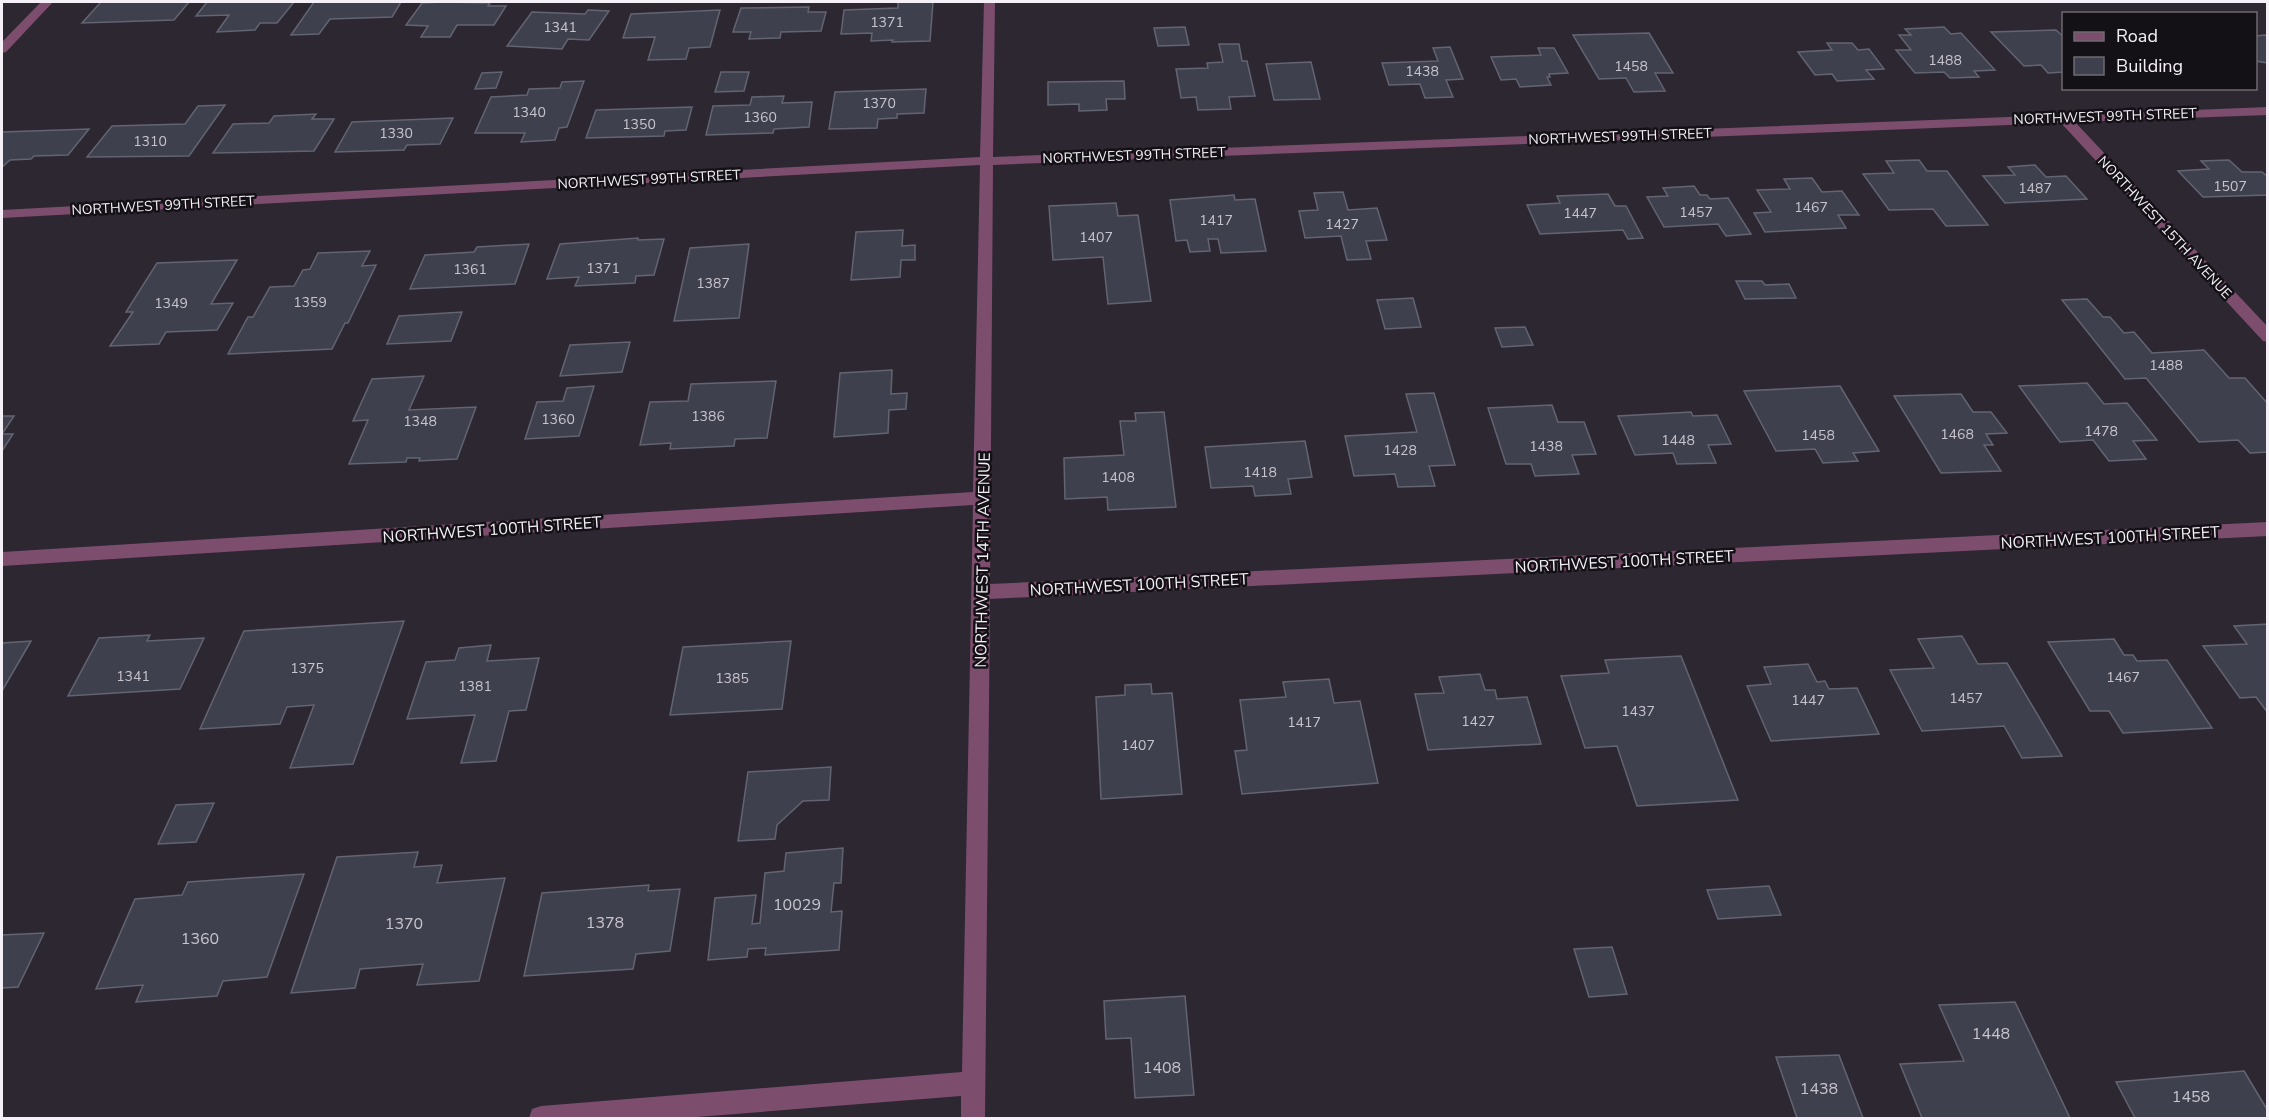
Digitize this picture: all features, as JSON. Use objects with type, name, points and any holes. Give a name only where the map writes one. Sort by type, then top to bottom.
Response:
[{"type":"street","points":[[2,49],[47,2]]},
{"type":"street","name":"NORTHWEST 14TH AVENUE","points":[[973,1119],[989,2]]},
{"type":"street","name":"NORTHWEST 99TH STREET","points":[[2,214],[987,162],[2063,117],[2268,111]]},
{"type":"street","name":"NORTHWEST 15TH AVENUE","points":[[2063,117],[2268,337]]},
{"type":"street","name":"NORTHWEST 100TH STREET","points":[[2,559],[982,498]]},
{"type":"street","name":"NORTHWEST 100TH STREET","points":[[981,592],[2268,529]]},
{"type":"street","points":[[541,1119],[974,1083]]},
{"type":"building","points":[[101,2],[189,2],[174,20],[82,23]]},
{"type":"building","points":[[207,2],[294,2],[277,23],[260,23],[255,30],[217,32],[229,15],[196,16]]},
{"type":"building","points":[[314,2],[401,2],[392,17],[330,19],[319,34],[291,35]]},
{"type":"building","points":[[898,2],[933,2],[930,41],[871,41],[872,33],[841,34],[844,10],[898,8]]},
{"type":"building","points":[[422,3],[490,3],[488,6],[506,6],[494,25],[457,25],[450,37],[421,37],[428,26],[406,25]]},
{"type":"building","points":[[809,7],[808,12],[826,12],[821,31],[781,32],[780,38],[749,39],[751,32],[733,32],[741,8]]},
{"type":"building","points":[[588,10],[609,11],[589,40],[568,39],[562,49],[507,46],[532,12],[585,14]]},
{"type":"building","points":[[720,10],[710,47],[689,48],[686,59],[648,60],[655,37],[623,38],[631,14]]},
{"type":"building","points":[[1185,27],[1189,45],[1158,46],[1154,28]]},
{"type":"building","points":[[1944,27],[1951,34],[1961,33],[1995,70],[1974,71],[1979,77],[1950,78],[1944,72],[1915,73],[1896,50],[1911,50],[1899,35],[1911,35],[1905,29]]},
{"type":"building","points":[[2056,30],[2062,35],[2062,72],[2048,73],[2041,65],[2024,66],[1991,32]]},
{"type":"building","points":[[1649,33],[1673,73],[1655,73],[1665,91],[1634,92],[1626,78],[1599,79],[1573,35]]},
{"type":"building","points":[[2257,36],[2268,37],[2268,63],[2257,61]]},
{"type":"building","points":[[1827,43],[1852,43],[1858,50],[1869,49],[1884,69],[1866,70],[1874,79],[1837,81],[1832,74],[1815,75],[1798,52],[1832,50]]},
{"type":"building","points":[[1219,44],[1239,44],[1242,61],[1247,61],[1255,96],[1229,97],[1231,109],[1198,110],[1196,97],[1181,98],[1176,69],[1208,68],[1207,63],[1223,62]]},
{"type":"building","points":[[1450,47],[1463,79],[1446,80],[1453,97],[1425,98],[1420,84],[1389,85],[1382,63],[1438,61],[1433,48]]},
{"type":"building","points":[[1538,48],[1554,48],[1568,73],[1549,74],[1550,77],[1547,77],[1551,85],[1520,87],[1516,79],[1501,80],[1491,57],[1541,55]]},
{"type":"building","points":[[1311,62],[1320,99],[1274,100],[1266,64]]},
{"type":"building","points":[[502,72],[496,88],[475,89],[482,73]]},
{"type":"building","points":[[721,72],[749,72],[744,91],[715,92]]},
{"type":"building","points":[[584,81],[567,127],[559,128],[555,140],[521,142],[525,133],[475,133],[491,97],[527,95],[529,89],[560,88],[562,82]]},
{"type":"building","points":[[1124,81],[1125,99],[1106,99],[1107,110],[1079,111],[1079,104],[1048,105],[1048,82]]},
{"type":"building","points":[[926,89],[924,113],[897,114],[897,118],[878,119],[877,128],[829,129],[835,92]]},
{"type":"building","points":[[784,96],[782,103],[812,102],[809,127],[774,129],[773,133],[706,135],[713,106],[750,105],[752,97]]},
{"type":"building","points":[[225,105],[189,156],[87,157],[112,126],[185,124],[198,106]]},
{"type":"building","points":[[692,107],[686,130],[665,131],[664,136],[586,138],[596,110]]},
{"type":"building","points":[[316,114],[312,119],[334,119],[314,151],[213,153],[233,124],[269,123],[274,116]]},
{"type":"building","points":[[453,118],[440,144],[407,145],[404,150],[335,152],[352,122]]},
{"type":"building","points":[[89,129],[68,155],[34,156],[31,159],[10,160],[2,167],[2,132]]},
{"type":"building","points":[[1919,160],[1927,171],[1947,171],[1988,225],[1946,226],[1933,209],[1889,210],[1863,174],[1894,173],[1886,161]]},
{"type":"building","points":[[2229,160],[2242,172],[2262,172],[2268,177],[2268,195],[2203,197],[2178,171],[2209,169],[2201,161]]},
{"type":"building","points":[[2035,165],[2046,177],[2066,176],[2087,199],[2005,203],[1983,176],[2015,175],[2008,167]]},
{"type":"building","points":[[1812,178],[1822,192],[1842,191],[1859,215],[1838,215],[1846,228],[1765,232],[1754,213],[1771,212],[1757,190],[1790,189],[1784,179]]},
{"type":"building","points":[[1694,186],[1700,195],[1707,195],[1710,199],[1728,198],[1751,234],[1726,236],[1718,224],[1664,227],[1647,197],[1668,196],[1663,188]]},
{"type":"building","points":[[1343,192],[1348,210],[1377,208],[1387,240],[1366,241],[1371,259],[1347,260],[1341,236],[1305,238],[1299,211],[1318,210],[1314,193]]},
{"type":"building","points":[[1608,194],[1615,206],[1626,206],[1643,238],[1628,239],[1623,230],[1540,234],[1527,205],[1560,203],[1557,196]]},
{"type":"building","points":[[1234,195],[1235,200],[1255,199],[1266,251],[1221,253],[1218,239],[1208,239],[1210,251],[1190,252],[1187,240],[1176,241],[1170,200]]},
{"type":"building","points":[[1116,203],[1118,216],[1138,215],[1151,301],[1108,304],[1103,257],[1053,260],[1049,206]]},
{"type":"building","points":[[903,230],[902,246],[915,245],[915,260],[901,260],[900,277],[851,280],[856,232]]},
{"type":"building","points":[[638,238],[638,240],[664,239],[654,275],[636,276],[635,283],[575,286],[579,277],[547,279],[560,244]]},
{"type":"building","points":[[529,244],[515,284],[410,289],[425,255],[474,252],[477,247]]},
{"type":"building","points":[[749,244],[739,318],[674,321],[690,248]]},
{"type":"building","points":[[370,251],[362,266],[376,265],[348,323],[345,323],[332,349],[228,354],[248,317],[253,317],[270,287],[294,286],[303,270],[310,269],[318,253]]},
{"type":"building","points":[[237,260],[211,304],[233,303],[217,330],[166,332],[159,344],[110,346],[133,312],[126,312],[157,263]]},
{"type":"building","points":[[1736,281],[1762,281],[1765,285],[1789,284],[1796,298],[1745,299]]},
{"type":"building","points":[[1413,298],[1421,327],[1385,329],[1377,300]]},
{"type":"building","points":[[2087,299],[2103,317],[2110,317],[2124,333],[2134,332],[2152,353],[2204,350],[2229,378],[2245,378],[2268,404],[2268,452],[2250,453],[2238,440],[2199,442],[2146,378],[2125,379],[2062,300]]},
{"type":"building","points":[[462,312],[451,341],[387,344],[399,316]]},
{"type":"building","points":[[1525,327],[1533,345],[1502,347],[1495,328]]},
{"type":"building","points":[[630,342],[622,372],[560,376],[570,345]]},
{"type":"building","points":[[892,370],[891,394],[907,393],[906,409],[889,410],[888,433],[834,437],[840,373]]},
{"type":"building","points":[[424,376],[409,410],[476,407],[457,459],[419,461],[420,458],[407,458],[406,462],[349,464],[368,420],[353,421],[372,379]]},
{"type":"building","points":[[776,381],[767,438],[735,439],[734,446],[670,449],[671,443],[640,445],[650,402],[688,401],[691,384]]},
{"type":"building","points":[[2087,383],[2104,404],[2127,403],[2157,440],[2133,441],[2146,459],[2109,461],[2093,440],[2060,442],[2019,386]]},
{"type":"building","points":[[594,386],[579,436],[525,439],[537,402],[563,401],[567,388]]},
{"type":"building","points":[[1840,386],[1879,451],[1853,453],[1858,461],[1823,463],[1815,449],[1776,451],[1744,391]]},
{"type":"building","points":[[1434,393],[1455,465],[1429,466],[1435,486],[1398,487],[1395,474],[1354,476],[1345,436],[1417,432],[1406,394]]},
{"type":"building","points":[[1961,394],[1973,412],[1991,412],[2007,433],[1986,434],[1993,445],[1984,445],[2001,471],[1941,473],[1894,396]]},
{"type":"building","points":[[1552,405],[1558,422],[1584,422],[1596,454],[1572,455],[1579,474],[1535,476],[1531,464],[1506,464],[1488,408]]},
{"type":"building","points":[[1164,412],[1176,507],[1108,510],[1107,497],[1065,499],[1064,458],[1124,455],[1120,421],[1136,421],[1135,413]]},
{"type":"building","points":[[1691,412],[1693,416],[1717,415],[1731,444],[1708,445],[1716,463],[1677,464],[1673,453],[1635,455],[1618,416]]},
{"type":"building","points":[[2,416],[14,416],[2,434]]},
{"type":"building","points":[[2,434],[13,434],[2,451]]},
{"type":"building","points":[[1305,441],[1312,477],[1288,479],[1291,494],[1255,496],[1253,486],[1211,488],[1205,447]]},
{"type":"building","points":[[404,621],[353,764],[290,768],[314,705],[287,707],[280,724],[200,729],[244,631]]},
{"type":"building","points":[[2268,624],[2268,713],[2256,697],[2240,698],[2203,646],[2247,644],[2234,626]]},
{"type":"building","points":[[150,635],[147,641],[204,638],[180,689],[68,696],[99,638]]},
{"type":"building","points":[[1962,636],[1978,664],[2007,663],[2062,756],[2022,758],[2004,726],[1922,731],[1890,670],[1934,668],[1918,639]]},
{"type":"building","points":[[2114,639],[2124,655],[2133,655],[2137,661],[2167,660],[2212,728],[2123,733],[2109,711],[2090,711],[2048,642]]},
{"type":"building","points":[[31,641],[2,691],[2,643]]},
{"type":"building","points":[[791,641],[782,709],[670,715],[683,647]]},
{"type":"building","points":[[491,645],[487,661],[539,658],[526,710],[509,711],[496,761],[461,763],[475,715],[407,719],[426,662],[455,660],[459,648]]},
{"type":"building","points":[[1681,656],[1738,800],[1637,806],[1617,746],[1585,748],[1561,676],[1609,673],[1605,660]]},
{"type":"building","points":[[1808,664],[1817,682],[1825,681],[1829,689],[1857,688],[1879,734],[1771,741],[1747,686],[1771,684],[1764,667]]},
{"type":"building","points":[[1480,674],[1485,690],[1495,690],[1497,699],[1527,697],[1541,744],[1428,750],[1415,694],[1444,693],[1439,677]]},
{"type":"building","points":[[1329,679],[1334,703],[1360,701],[1378,783],[1242,794],[1235,751],[1247,750],[1240,700],[1286,697],[1283,682]]},
{"type":"building","points":[[1151,684],[1152,694],[1172,693],[1182,794],[1101,799],[1096,697],[1125,695],[1125,685]]},
{"type":"building","points":[[831,767],[829,800],[803,801],[777,825],[775,839],[738,841],[748,772]]},
{"type":"building","points":[[214,803],[196,842],[158,844],[176,805]]},
{"type":"building","points":[[843,848],[841,883],[834,883],[831,912],[842,911],[839,950],[765,955],[766,948],[748,949],[747,957],[708,960],[715,898],[756,895],[752,924],[760,923],[765,873],[784,871],[786,853]]},
{"type":"building","points":[[418,852],[414,867],[442,865],[437,883],[505,878],[479,981],[417,985],[423,964],[360,969],[355,988],[291,993],[337,857]]},
{"type":"building","points":[[304,874],[267,977],[223,981],[217,996],[136,1002],[143,985],[96,989],[135,899],[182,895],[188,882]]},
{"type":"building","points":[[649,885],[648,891],[680,889],[670,951],[636,954],[633,969],[524,976],[542,893]]},
{"type":"building","points":[[1769,886],[1781,915],[1718,919],[1707,890]]},
{"type":"building","points":[[44,933],[18,987],[2,988],[2,935]]},
{"type":"building","points":[[1612,947],[1627,994],[1589,997],[1574,949]]},
{"type":"building","points":[[1185,996],[1194,1095],[1135,1098],[1131,1038],[1106,1039],[1104,1001]]},
{"type":"building","points":[[2015,1002],[2070,1118],[1922,1118],[1900,1064],[1964,1061],[1939,1005]]},
{"type":"building","points":[[1839,1055],[1863,1118],[1797,1118],[1776,1057]]},
{"type":"building","points":[[2244,1071],[2268,1111],[2268,1118],[2135,1118],[2116,1082]]}]
